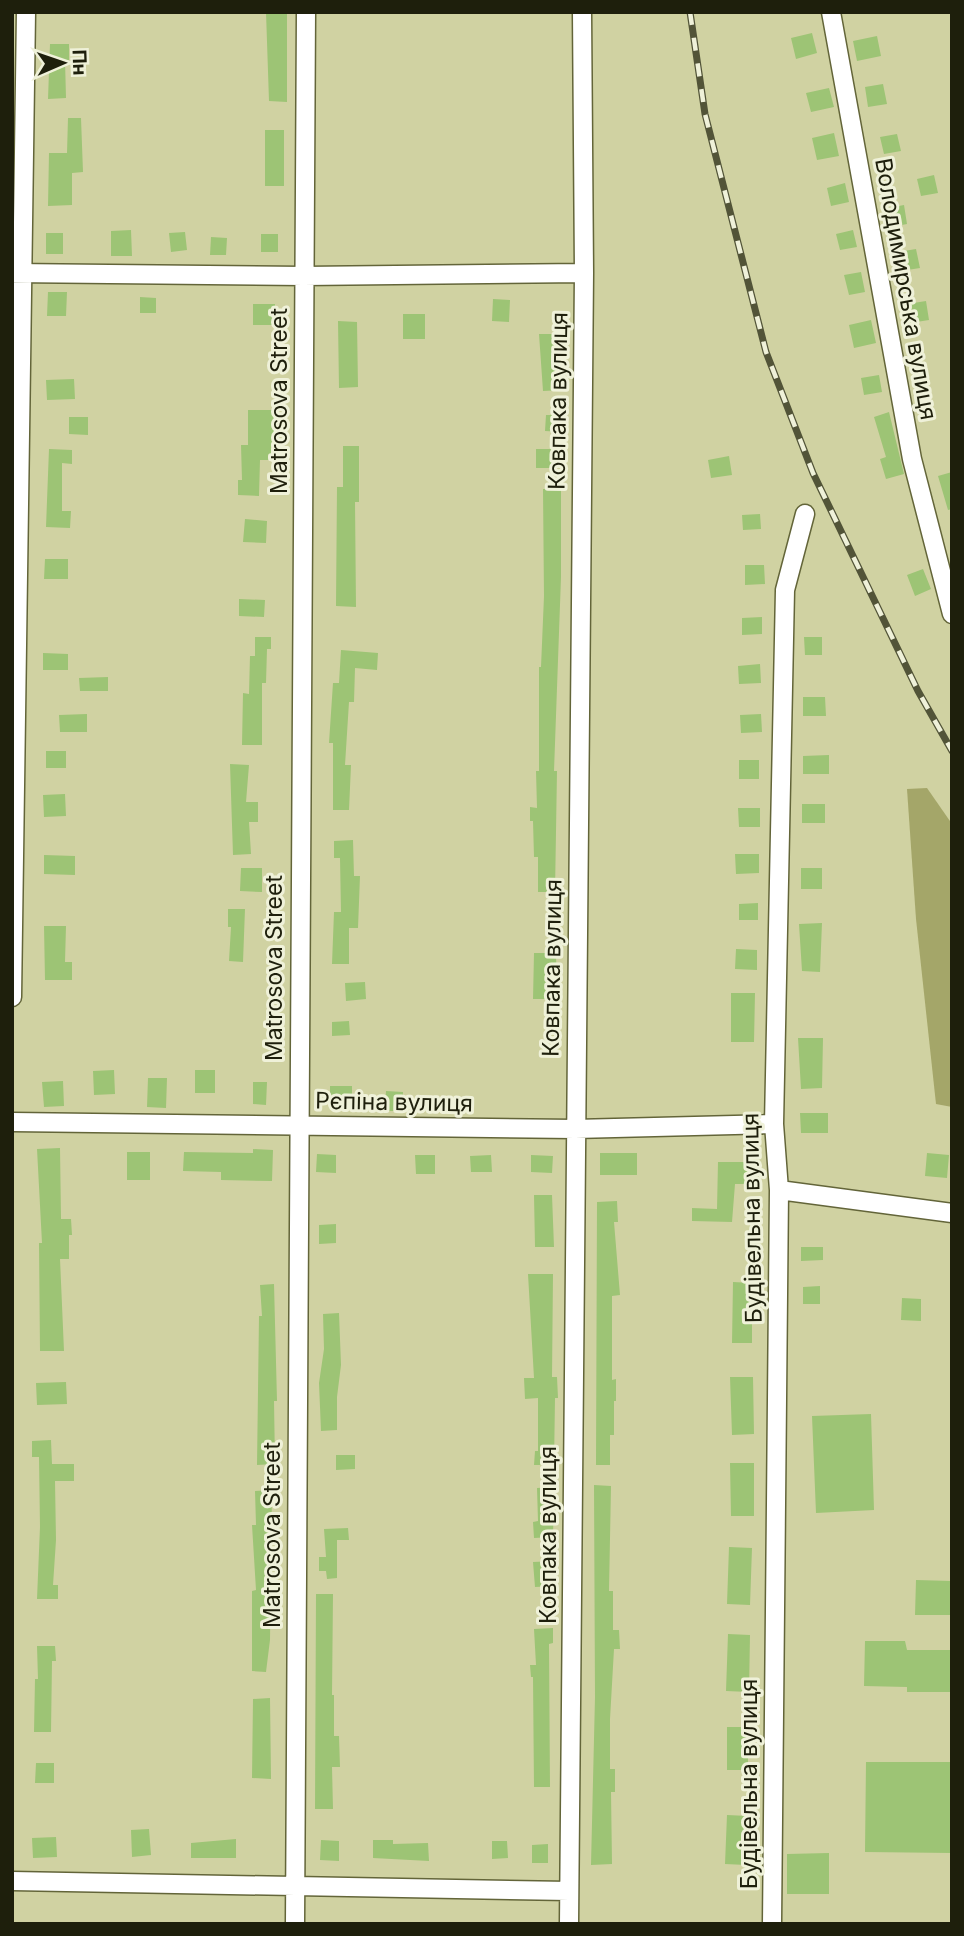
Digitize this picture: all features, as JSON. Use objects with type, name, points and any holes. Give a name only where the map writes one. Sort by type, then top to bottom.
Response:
[{"type":"street","points":[[12,997],[16,273],[26,12]]},
{"type":"street","name":"Matrosova Street","points":[[295,1924],[306,12]]},
{"type":"street","name":"Ковпака вулиця","points":[[569,1924],[584,273],[582,12]]},
{"type":"street","name":"Володимирська вулиця","points":[[831,12],[912,459],[952,614]]},
{"type":"street","points":[[16,273],[304,276],[584,273]]},
{"type":"street","name":"Будівельна вулиця","points":[[772,1924],[779,1190],[775,1124],[785,590],[805,514]]},
{"type":"street","name":"Рєпіна вулиця","points":[[12,1122],[575,1129],[775,1124]]},
{"type":"street","points":[[779,1190],[952,1213]]},
{"type":"street","points":[[12,1881],[295,1889],[569,1891]]},
{"type":"green space","points":[[927,788],[952,824],[952,1107],[936,1104],[916,919],[907,789]]},
{"type":"building","points":[[266,12],[287,12],[287,102],[269,101]]},
{"type":"building","points":[[812,33],[817,53],[796,59],[791,38]]},
{"type":"building","points":[[877,36],[881,56],[857,61],[853,41]]},
{"type":"building","points":[[50,44],[69,44],[69,60],[65,60],[66,98],[48,99]]},
{"type":"building","points":[[883,84],[887,104],[868,107],[865,87]]},
{"type":"building","points":[[829,88],[834,107],[811,112],[806,93]]},
{"type":"building","points":[[68,118],[81,118],[83,172],[72,173],[72,205],[48,206],[49,153],[67,153]]},
{"type":"building","points":[[265,130],[284,130],[284,186],[265,186]]},
{"type":"building","points":[[834,133],[839,156],[817,160],[812,138]]},
{"type":"building","points":[[897,134],[901,151],[884,154],[880,137]]},
{"type":"building","points":[[934,175],[938,193],[921,196],[917,179]]},
{"type":"building","points":[[845,183],[849,202],[831,206],[827,188]]},
{"type":"building","points":[[904,205],[907,224],[891,227],[888,208]]},
{"type":"building","points":[[131,230],[132,256],[111,256],[111,231]]},
{"type":"building","points":[[853,230],[857,247],[840,250],[836,234]]},
{"type":"building","points":[[185,232],[187,250],[171,252],[169,233]]},
{"type":"building","points":[[46,233],[63,233],[63,254],[46,254]]},
{"type":"building","points":[[261,234],[278,234],[278,252],[261,252]]},
{"type":"building","points":[[211,237],[227,238],[226,255],[210,255]]},
{"type":"building","points":[[916,249],[920,268],[901,271],[898,252]]},
{"type":"building","points":[[861,272],[865,292],[849,295],[844,275]]},
{"type":"building","points":[[48,292],[67,292],[66,316],[47,316]]},
{"type":"building","points":[[140,297],[156,298],[156,313],[140,313]]},
{"type":"building","points":[[493,299],[510,300],[509,322],[492,321]]},
{"type":"building","points":[[926,301],[929,320],[910,323],[907,304]]},
{"type":"building","points":[[253,304],[275,304],[275,325],[253,325]]},
{"type":"building","points":[[403,314],[425,314],[425,339],[403,339]]},
{"type":"building","points":[[871,320],[876,343],[854,348],[849,325]]},
{"type":"building","points":[[338,321],[357,322],[358,387],[339,388]]},
{"type":"building","points":[[539,334],[564,334],[563,390],[543,391]]},
{"type":"building","points":[[879,375],[882,392],[864,395],[861,378]]},
{"type":"building","points":[[74,379],[75,399],[47,400],[46,380]]},
{"type":"building","points":[[248,410],[277,410],[277,434],[272,434],[273,460],[260,460],[259,496],[238,495],[238,480],[242,480],[241,445],[248,445]]},
{"type":"building","points":[[889,412],[904,474],[886,479],[880,459],[886,457],[874,417]]},
{"type":"building","points":[[546,415],[564,415],[563,432],[545,431]]},
{"type":"building","points":[[69,417],[88,417],[88,435],[69,434]]},
{"type":"building","points":[[343,446],[359,446],[359,502],[355,502],[356,607],[336,606],[337,487],[343,487]]},
{"type":"building","points":[[49,449],[72,450],[72,464],[62,463],[62,511],[71,511],[70,528],[46,527]]},
{"type":"building","points":[[536,449],[552,449],[552,468],[536,468]]},
{"type":"building","points":[[729,456],[732,475],[711,478],[708,460]]},
{"type":"building","points":[[952,472],[952,509],[948,510],[938,476]]},
{"type":"building","points":[[543,489],[561,489],[561,577],[554,771],[557,771],[555,892],[538,892],[538,857],[534,857],[533,821],[530,821],[530,807],[537,808],[536,771],[539,771],[539,667],[544,596]]},
{"type":"building","points":[[760,514],[761,529],[743,530],[742,515]]},
{"type":"building","points":[[245,519],[267,521],[266,543],[243,542]]},
{"type":"building","points":[[45,559],[68,559],[68,579],[44,579]]},
{"type":"building","points":[[745,565],[764,565],[765,584],[745,585]]},
{"type":"building","points":[[923,569],[931,589],[915,596],[907,575]]},
{"type":"building","points":[[239,599],[265,600],[264,617],[239,616]]},
{"type":"building","points":[[762,617],[762,634],[742,635],[742,618]]},
{"type":"building","points":[[255,637],[271,637],[271,649],[267,649],[266,683],[262,683],[262,745],[242,745],[243,693],[249,694],[250,656],[255,656]]},
{"type":"building","points":[[804,637],[822,637],[822,655],[805,655]]},
{"type":"building","points":[[341,650],[378,653],[377,670],[355,668],[354,702],[349,702],[345,765],[351,765],[349,810],[333,810],[333,743],[329,743],[333,683],[339,683]]},
{"type":"building","points":[[43,653],[68,654],[68,670],[43,670]]},
{"type":"building","points":[[760,664],[761,683],[739,684],[738,666]]},
{"type":"building","points":[[108,677],[108,691],[80,691],[79,678]]},
{"type":"building","points":[[803,697],[825,697],[826,716],[803,716]]},
{"type":"building","points":[[87,714],[87,732],[60,732],[59,715]]},
{"type":"building","points":[[761,714],[762,732],[741,733],[740,715]]},
{"type":"building","points":[[46,751],[66,751],[66,768],[46,768]]},
{"type":"building","points":[[829,755],[829,774],[803,774],[803,756]]},
{"type":"building","points":[[739,760],[759,760],[759,779],[739,779]]},
{"type":"building","points":[[230,764],[249,765],[246,802],[258,802],[258,822],[249,822],[251,854],[233,855]]},
{"type":"building","points":[[65,794],[66,816],[44,817],[43,795]]},
{"type":"building","points":[[802,804],[825,804],[825,823],[802,823]]},
{"type":"building","points":[[738,808],[760,808],[760,827],[739,827]]},
{"type":"building","points":[[353,840],[354,876],[360,876],[358,928],[349,928],[349,964],[332,964],[334,912],[341,912],[340,858],[334,858],[334,841]]},
{"type":"building","points":[[735,854],[759,854],[759,873],[736,874]]},
{"type":"building","points":[[44,855],[75,856],[75,875],[44,874]]},
{"type":"building","points":[[241,868],[262,868],[262,892],[240,891]]},
{"type":"building","points":[[801,868],[822,868],[822,889],[801,889]]},
{"type":"building","points":[[758,903],[758,920],[739,920],[739,904]]},
{"type":"building","points":[[228,909],[245,909],[243,962],[229,961],[231,927],[228,927]]},
{"type":"building","points":[[822,923],[820,972],[802,971],[799,924]]},
{"type":"building","points":[[44,926],[66,926],[65,962],[72,962],[72,980],[45,980]]},
{"type":"building","points":[[736,949],[757,950],[757,970],[735,969]]},
{"type":"building","points":[[534,953],[556,953],[557,999],[533,999]]},
{"type":"building","points":[[365,982],[366,999],[346,1001],[345,983]]},
{"type":"building","points":[[731,993],[755,993],[754,1042],[731,1042]]},
{"type":"building","points":[[349,1021],[350,1035],[332,1036],[332,1022]]},
{"type":"building","points":[[798,1038],[823,1038],[822,1088],[801,1089]]},
{"type":"building","points":[[114,1070],[115,1094],[94,1095],[93,1071]]},
{"type":"building","points":[[195,1070],[215,1070],[215,1093],[195,1093]]},
{"type":"building","points":[[148,1078],[167,1078],[166,1108],[147,1107]]},
{"type":"building","points":[[63,1081],[64,1106],[44,1107],[42,1082]]},
{"type":"building","points":[[253,1082],[267,1082],[266,1105],[253,1104]]},
{"type":"building","points":[[330,1086],[352,1086],[352,1102],[330,1102]]},
{"type":"building","points":[[386,1091],[403,1092],[402,1111],[385,1111]]},
{"type":"building","points":[[800,1113],[828,1113],[828,1133],[801,1133]]},
{"type":"building","points":[[60,1148],[61,1219],[71,1219],[72,1235],[69,1235],[69,1259],[60,1259],[64,1351],[40,1351],[39,1243],[42,1243],[37,1149]]},
{"type":"building","points":[[253,1149],[273,1150],[272,1181],[221,1180],[221,1172],[183,1171],[184,1152],[253,1153]]},
{"type":"building","points":[[127,1152],[150,1152],[150,1180],[127,1180]]},
{"type":"building","points":[[600,1153],[637,1153],[637,1175],[600,1175]]},
{"type":"building","points":[[927,1153],[949,1155],[947,1178],[925,1176]]},
{"type":"building","points":[[317,1154],[336,1155],[336,1173],[316,1172]]},
{"type":"building","points":[[415,1155],[435,1155],[435,1174],[416,1174]]},
{"type":"building","points":[[491,1155],[492,1172],[471,1172],[470,1156]]},
{"type":"building","points":[[531,1155],[553,1156],[552,1173],[531,1172]]},
{"type":"building","points":[[718,1162],[754,1162],[754,1184],[735,1184],[732,1222],[692,1221],[692,1208],[717,1209]]},
{"type":"building","points":[[534,1195],[552,1195],[554,1247],[535,1247]]},
{"type":"building","points":[[617,1201],[618,1222],[614,1222],[620,1295],[612,1296],[612,1380],[616,1379],[614,1435],[610,1435],[610,1465],[596,1465],[597,1202]]},
{"type":"building","points":[[336,1224],[336,1243],[319,1244],[319,1225]]},
{"type":"building","points":[[801,1247],[823,1247],[823,1260],[801,1261]]},
{"type":"building","points":[[528,1274],[553,1274],[552,1377],[557,1377],[558,1398],[555,1398],[554,1465],[534,1465],[535,1451],[538,1451],[538,1398],[525,1399],[524,1378],[534,1378]]},
{"type":"building","points":[[733,1282],[752,1283],[752,1343],[732,1343]]},
{"type":"building","points":[[274,1284],[277,1401],[274,1401],[275,1464],[257,1465],[259,1316],[262,1316],[260,1285]]},
{"type":"building","points":[[820,1286],[820,1304],[803,1304],[803,1287]]},
{"type":"building","points":[[902,1298],[921,1299],[921,1321],[901,1320]]},
{"type":"building","points":[[339,1313],[341,1365],[337,1430],[321,1431],[319,1383],[324,1349],[323,1314]]},
{"type":"building","points":[[730,1377],[753,1377],[754,1434],[732,1435]]},
{"type":"building","points":[[66,1382],[67,1404],[37,1405],[36,1383]]},
{"type":"building","points":[[871,1414],[874,1510],[816,1513],[812,1416]]},
{"type":"building","points":[[51,1440],[52,1464],[74,1464],[74,1481],[55,1481],[56,1540],[53,1585],[58,1585],[58,1599],[37,1599],[39,1457],[32,1457],[32,1441]]},
{"type":"building","points":[[336,1455],[355,1455],[355,1469],[336,1470]]},
{"type":"building","points":[[730,1463],[754,1463],[754,1516],[731,1516]]},
{"type":"building","points":[[594,1485],[611,1486],[609,1591],[613,1591],[613,1630],[619,1630],[620,1649],[614,1649],[610,1719],[610,1769],[615,1769],[615,1792],[611,1792],[612,1864],[591,1865],[595,1697]]},
{"type":"building","points":[[554,1487],[553,1537],[534,1538],[533,1522],[538,1521],[537,1488]]},
{"type":"building","points":[[272,1490],[270,1640],[266,1672],[252,1671],[252,1591],[256,1590],[252,1525],[256,1525],[255,1491]]},
{"type":"building","points":[[348,1528],[349,1540],[337,1540],[337,1578],[327,1579],[326,1571],[319,1571],[319,1557],[326,1557],[324,1529]]},
{"type":"building","points":[[729,1547],[752,1548],[750,1605],[727,1604]]},
{"type":"building","points":[[554,1561],[555,1586],[535,1587],[533,1562]]},
{"type":"building","points":[[916,1580],[952,1581],[952,1615],[915,1615]]},
{"type":"building","points":[[316,1594],[333,1594],[332,1695],[334,1736],[339,1736],[340,1767],[332,1767],[333,1809],[315,1809]]},
{"type":"building","points":[[553,1628],[553,1643],[549,1644],[550,1787],[534,1787],[533,1677],[530,1665],[536,1665],[534,1629]]},
{"type":"building","points":[[728,1634],[750,1635],[749,1692],[726,1691]]},
{"type":"building","points":[[865,1641],[905,1641],[907,1650],[952,1650],[952,1692],[907,1692],[907,1687],[864,1686]]},
{"type":"building","points":[[37,1646],[55,1646],[56,1661],[52,1661],[51,1732],[34,1732],[35,1679],[38,1679]]},
{"type":"building","points":[[270,1698],[271,1779],[252,1778],[253,1699]]},
{"type":"building","points":[[727,1727],[748,1727],[748,1770],[727,1770]]},
{"type":"building","points":[[866,1762],[952,1762],[952,1853],[865,1852]]},
{"type":"building","points":[[36,1763],[54,1763],[54,1783],[35,1783]]},
{"type":"building","points":[[727,1815],[748,1816],[746,1865],[725,1864]]},
{"type":"building","points":[[149,1829],[151,1855],[132,1857],[131,1830]]},
{"type":"building","points":[[56,1837],[57,1857],[33,1858],[32,1838]]},
{"type":"building","points":[[236,1839],[236,1858],[191,1858],[191,1843]]},
{"type":"building","points":[[321,1840],[339,1841],[339,1861],[320,1860]]},
{"type":"building","points":[[373,1840],[393,1840],[393,1844],[428,1843],[429,1861],[373,1858]]},
{"type":"building","points":[[492,1841],[507,1841],[508,1858],[492,1859]]},
{"type":"building","points":[[548,1844],[548,1863],[532,1863],[532,1845]]},
{"type":"building","points":[[829,1853],[829,1894],[787,1894],[787,1854]]},
{"type":"railway","points":[[690,12],[705,114],[766,352],[813,473],[918,691],[952,751]]}]
